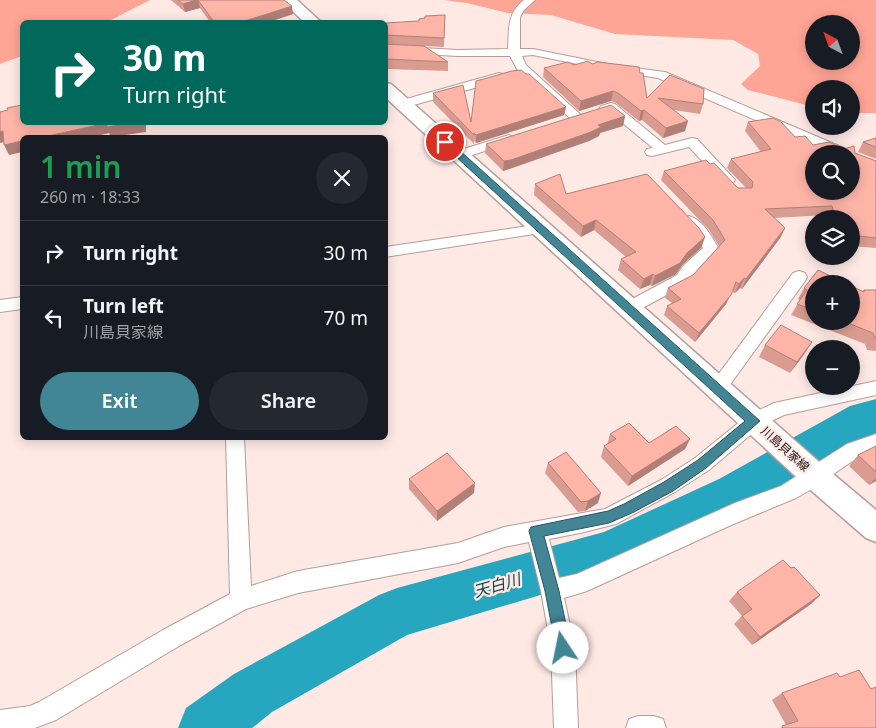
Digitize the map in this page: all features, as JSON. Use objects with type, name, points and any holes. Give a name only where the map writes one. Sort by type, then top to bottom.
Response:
[{"type":"main road","points":[[288,0],[311,20]]},
{"type":"main road","name":"川島貝家線","points":[[388,91],[816,477],[876,528]]},
{"type":"street","points":[[530,0],[520,8],[515,17],[514,51],[524,70],[586,115]]},
{"type":"street","points":[[388,49],[450,52],[514,51],[548,54],[612,68],[661,75],[825,145]]},
{"type":"street","points":[[403,104],[524,70]]},
{"type":"street","points":[[559,123],[611,108],[656,151],[692,142],[735,187]]},
{"type":"street","points":[[459,155],[523,135]]},
{"type":"street","points":[[630,308],[683,279],[690,269],[711,248],[703,235],[677,209]]},
{"type":"street","points":[[388,252],[542,229]]},
{"type":"street","points":[[718,388],[799,277]]},
{"type":"street","points":[[0,306],[20,303]]},
{"type":"street","points":[[0,722],[30,718],[48,711],[171,638],[241,600],[298,582],[458,553],[504,537],[609,517],[668,486],[702,464],[754,421],[780,408],[876,388]]},
{"type":"street","points":[[235,440],[241,600]]},
{"type":"street","points":[[552,591],[579,584],[743,510],[794,490],[816,477],[841,458],[857,449],[876,442]]},
{"type":"street","points":[[536,531],[552,591],[563,648],[566,728]]},
{"type":"street","points":[[638,728],[654,728]]},
{"type":"shaded area","points":[[0,0],[150,0],[111,20],[20,20],[20,57],[0,64]]},
{"type":"shaded area","points":[[444,0],[876,0],[876,113],[860,113],[860,80],[805,80],[805,105],[748,90],[741,84],[760,66],[758,54],[733,40],[615,34],[551,15],[508,13],[467,3]]},
{"type":"building","points":[[178,0],[196,0],[183,4]]},
{"type":"building","points":[[198,0],[284,0],[292,6],[248,20],[213,20]]},
{"type":"building","points":[[445,15],[444,38],[388,35],[388,23],[419,21],[419,19],[425,18],[425,16]]},
{"type":"building","points":[[388,44],[424,46],[448,62],[388,59]]},
{"type":"building","points":[[588,61],[592,64],[598,62],[639,67],[640,73],[643,73],[647,98],[670,75],[704,89],[703,104],[658,98],[688,121],[666,128],[644,110],[641,111],[613,91],[581,101],[544,68],[568,62],[574,65]]},
{"type":"building","points":[[521,70],[529,74],[566,107],[476,135],[474,133],[474,135],[433,93],[463,85],[471,122],[476,81]]},
{"type":"building","points":[[20,105],[20,125],[98,125],[53,135],[20,135],[20,141],[4,145],[3,131],[0,132],[0,112],[8,110],[7,108]]},
{"type":"building","points":[[611,105],[625,116],[598,125],[601,127],[591,132],[511,160],[504,161],[486,144]]},
{"type":"building","points":[[773,118],[781,122],[795,137],[805,136],[813,145],[805,145],[805,200],[860,200],[860,155],[876,161],[876,238],[860,236],[860,210],[833,210],[832,206],[765,209],[785,228],[746,279],[744,278],[739,284],[736,282],[731,295],[699,333],[667,306],[681,299],[668,288],[693,275],[725,240],[713,220],[664,171],[706,160],[710,164],[714,163],[738,188],[752,188],[753,182],[731,159],[771,149],[748,122]]},
{"type":"building","points":[[876,138],[876,147],[863,142]]},
{"type":"building","points":[[829,142],[835,145],[813,145]]},
{"type":"building","points":[[560,174],[566,194],[647,174],[699,228],[705,237],[687,253],[680,263],[655,276],[653,274],[644,279],[621,259],[636,252],[596,220],[583,226],[535,184]]},
{"type":"building","points":[[818,270],[828,275],[814,275]]},
{"type":"building","points":[[860,290],[864,292],[864,290],[876,290],[876,339],[873,333],[860,328]]},
{"type":"building","points":[[805,293],[805,307],[797,304]]},
{"type":"building","points":[[781,325],[808,340],[805,340],[805,351],[797,362],[765,345]]},
{"type":"building","points":[[629,423],[649,443],[676,426],[690,439],[632,476],[604,446],[616,439],[610,434]]},
{"type":"building","points":[[876,446],[876,472],[858,455]]},
{"type":"building","points":[[566,452],[601,493],[588,501],[581,502],[548,463]]},
{"type":"building","points":[[447,453],[475,483],[437,511],[409,479]]},
{"type":"building","points":[[783,560],[791,568],[794,567],[820,595],[760,637],[742,616],[752,609],[737,592]]},
{"type":"building","points":[[859,670],[871,689],[876,687],[876,728],[783,728],[782,726],[798,721],[782,693],[837,673],[840,677]]},
{"type":"waterway","name":"天白川","points":[[206,728],[253,693],[397,613],[610,553],[735,493],[865,418],[876,416]]},
{"type":"route","points":[[445,142],[754,421],[702,464],[629,508],[609,517],[536,531],[552,591],[563,648]]}]
